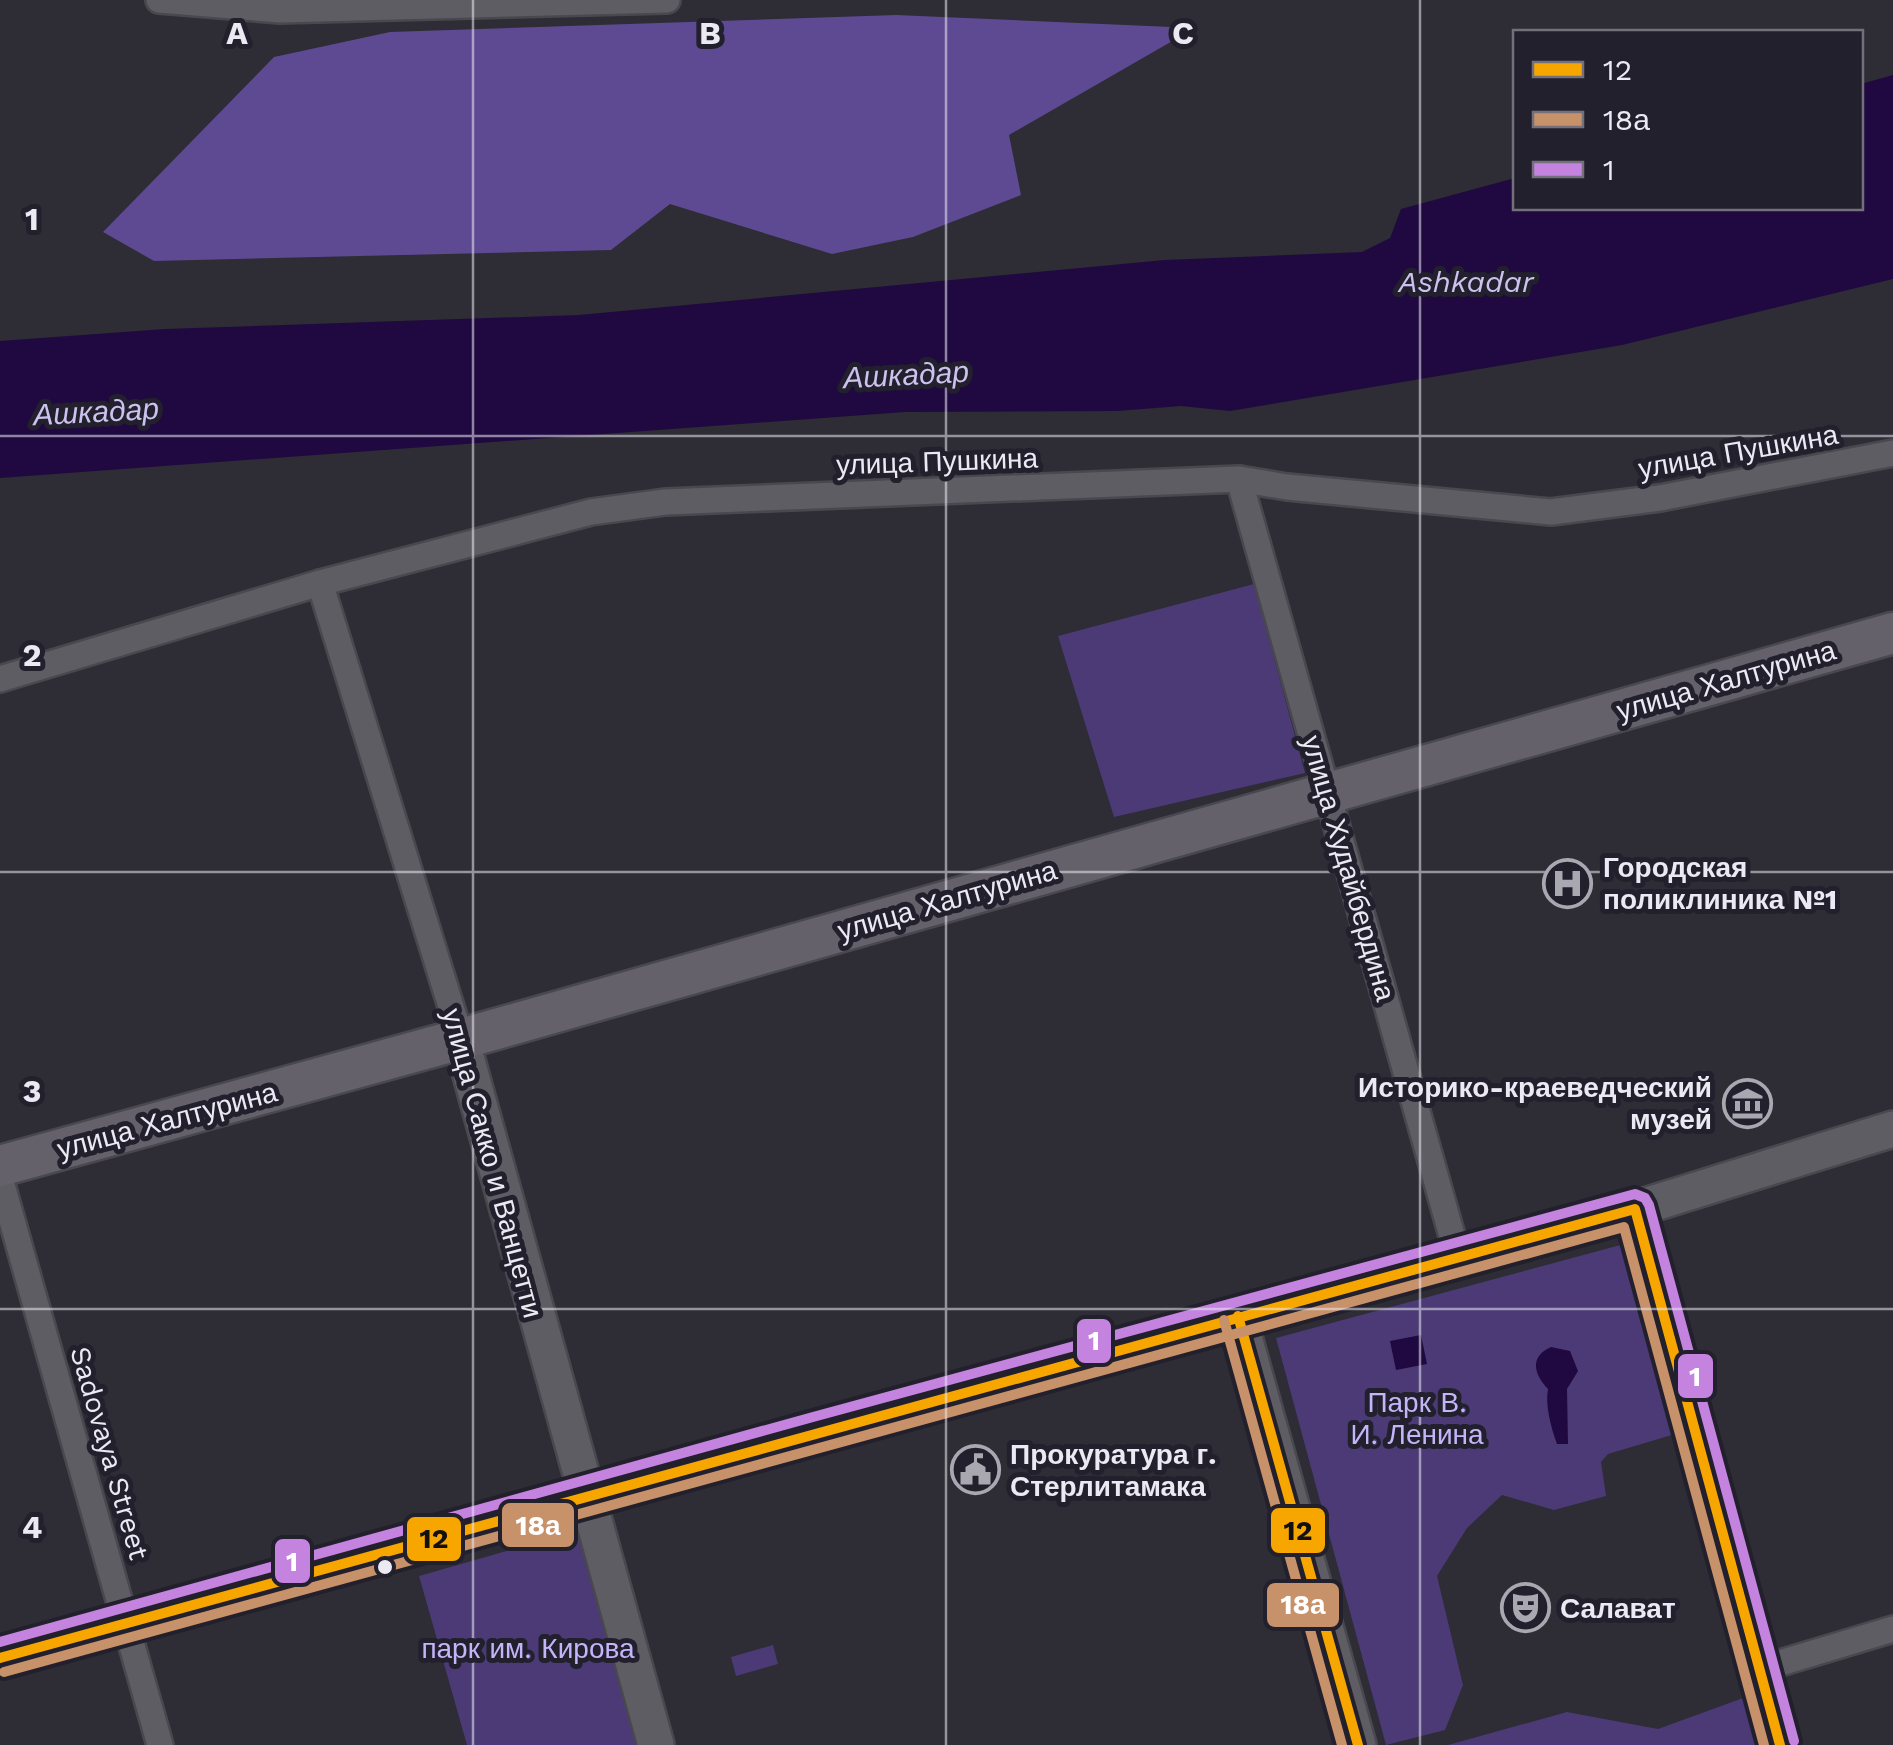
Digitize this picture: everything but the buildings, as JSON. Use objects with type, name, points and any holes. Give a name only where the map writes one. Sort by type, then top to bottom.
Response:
[{"type":"main road","name":"улица Халтурина","points":[[0,1166],[461,1040],[1893,632]]},
{"type":"street","points":[[159,0],[280,10],[667,0]]},
{"type":"street","name":"улица Пушкина","points":[[0,678],[320,583],[592,512],[665,502],[1240,479],[1286,487],[1551,512],[1660,498],[1893,454]]},
{"type":"street","name":"улица Худайбердина","points":[[1240,479],[1458,1257]]},
{"type":"street","name":"улица Сакко и Ванцетти","points":[[320,583],[461,1040],[656,1745]]},
{"type":"street","points":[[0,1658],[1635,1209],[1893,1130]]},
{"type":"street","name":"Sadovaya Street","points":[[0,1178],[160,1745]]},
{"type":"street","points":[[1635,1209],[1780,1745]]},
{"type":"street","points":[[1238,1316],[1358,1745]]},
{"type":"street","points":[[1760,1669],[1893,1629]]},
{"type":"green space","points":[[1254,584],[1305,773],[1114,817],[1058,636]]},
{"type":"green space","name":"Парк В. И. Ленина","points":[[1639,1240],[1692,1429],[1608,1454],[1601,1462],[1606,1496],[1554,1510],[1502,1495],[1467,1528],[1437,1576],[1463,1685],[1445,1730],[1386,1745],[1276,1338]]},
{"type":"green space","name":"парк им. Кирова","points":[[583,1529],[645,1745],[467,1745],[419,1576]]},
{"type":"green space","points":[[773,1645],[778,1664],[736,1676],[731,1657]]},
{"type":"green space","points":[[1743,1698],[1756,1745],[1448,1745],[1567,1712],[1658,1729]]},
{"type":"shaded area","points":[[896,15],[1195,28],[1009,135],[1021,195],[913,237],[832,254],[670,204],[611,250],[154,261],[103,232],[274,57],[390,32]]},
{"type":"water","name":"Ashkadar","points":[[1893,75],[1893,279],[1622,345],[1230,411],[1181,406],[1117,411],[905,412],[0,478],[0,341],[165,329],[579,315],[1165,260],[1362,252],[1390,238],[1401,209],[1513,179],[1513,210],[1863,210],[1863,83]]},
{"type":"water","points":[[1421,1335],[1427,1364],[1396,1370],[1390,1341]]},
{"type":"water","points":[[1551,1347],[1570,1351],[1578,1371],[1567,1389],[1568,1444],[1557,1444],[1548,1409],[1548,1389],[1536,1366],[1539,1356]]},
{"type":"transit line","name":"1","points":[[0,1642],[1635,1194],[1645,1198],[1649,1205],[1794,1741]]},
{"type":"transit line","name":"12","points":[[0,1658],[1635,1209],[1780,1745]]},
{"type":"transit line","name":"18а","points":[[4,1672],[1624,1227],[1764,1745]]},
{"type":"transit line","name":"12","points":[[1238,1316],[1358,1745]]},
{"type":"transit line","name":"18а","points":[[1224,1320],[1342,1745]]},
{"type":"place","name":"Городская поликлиника №1","points":[[1568,883]]},
{"type":"place","name":"Историко-краеведческий музей","points":[[1747,1103]]},
{"type":"place","name":"Прокуратура г. Стерлитамака","points":[[975,1470]]},
{"type":"place","name":"Салават","points":[[1525,1608]]},
{"type":"water label","name":"Ашкадар","points":[[906,375]]},
{"type":"water label","name":"Ашкадар","points":[[96,412]]}]
